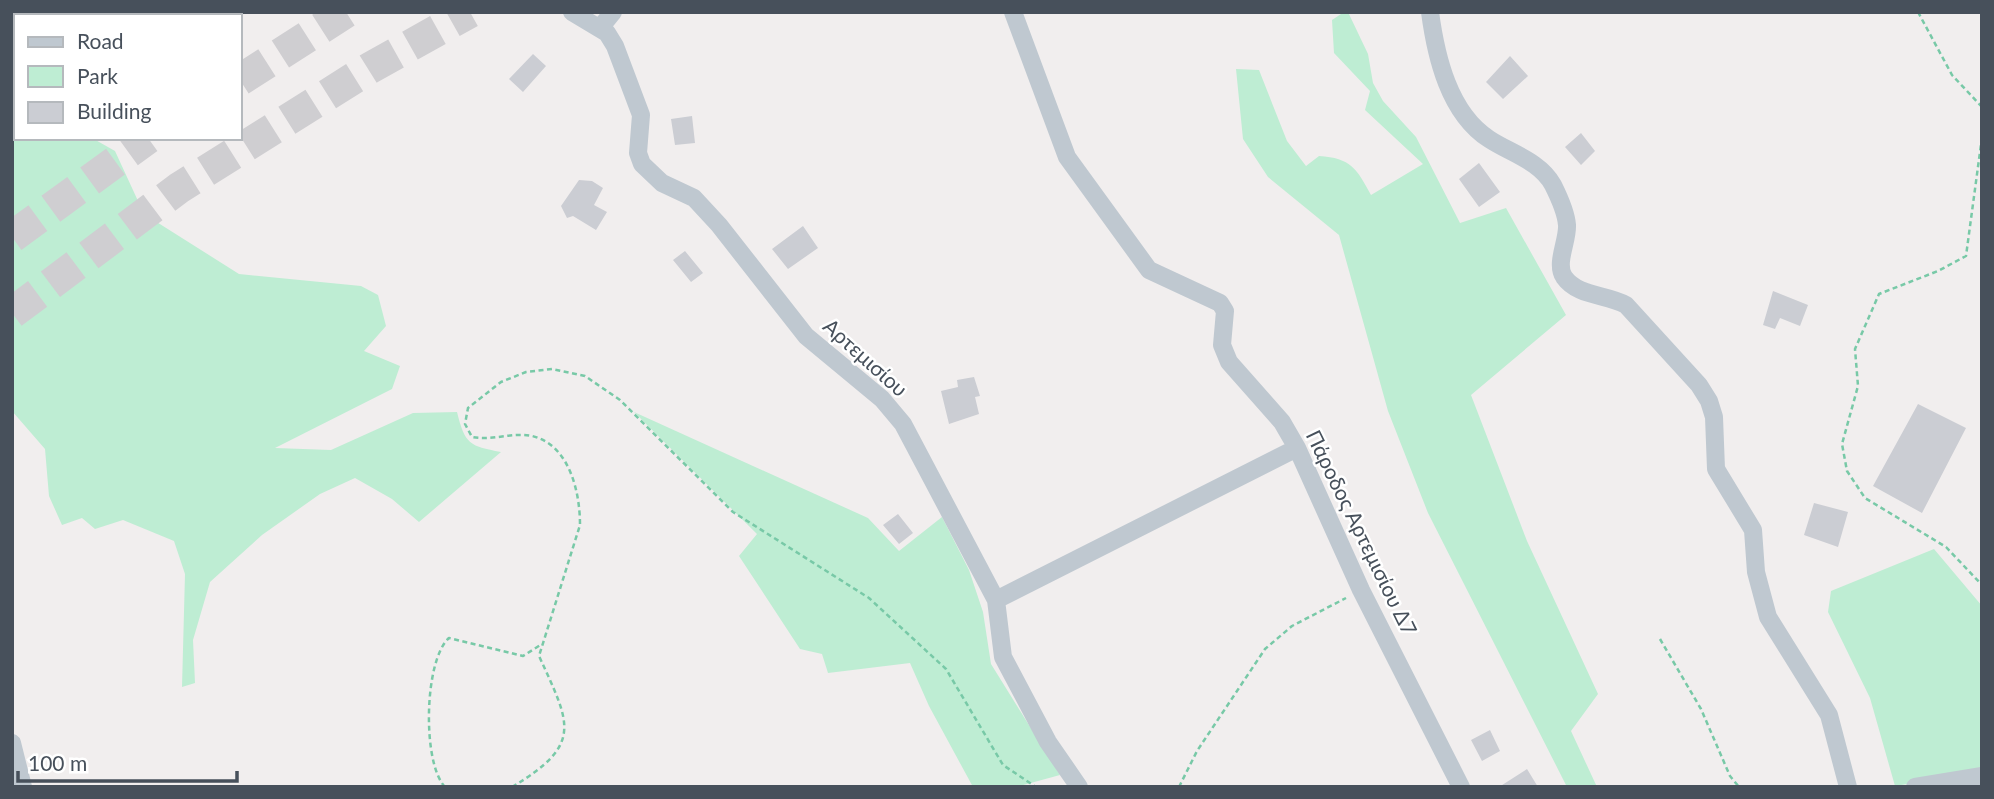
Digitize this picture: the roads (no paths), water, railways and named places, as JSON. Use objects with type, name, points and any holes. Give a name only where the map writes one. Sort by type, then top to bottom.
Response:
[{"type":"street","name":"Αρτεμισίου","points":[[572,12],[600,28],[615,46],[638,104],[641,125],[638,153],[642,164],[662,183],[694,198],[719,225],[806,336],[882,398],[903,424],[996,600],[1003,657],[1048,742],[1079,787]]},
{"type":"street","points":[[600,28],[613,12]]},
{"type":"street","name":"Πάροδος Αρτεμισίου Δ7","points":[[1013,12],[1067,157],[1149,270],[1220,303],[1225,312],[1222,345],[1229,362],[1282,422],[1297,448],[1362,590],[1461,787]]},
{"type":"street","points":[[1430,12],[1436,54],[1467,120],[1490,141],[1534,164],[1551,181],[1567,222],[1567,244],[1560,263],[1563,276],[1586,293],[1612,297],[1626,305],[1699,385],[1709,401],[1714,417],[1717,469],[1753,530],[1756,572],[1768,617],[1829,715],[1848,787]]},
{"type":"street","points":[[996,600],[1297,448]]},
{"type":"street","points":[[12,743],[23,787]]},
{"type":"street","points":[[1915,787],[1982,776]]},
{"type":"tunnel","points":[[242,79],[346,12]]},
{"type":"tunnel","points":[[12,313],[179,188],[370,68],[470,12]]},
{"type":"tunnel","points":[[12,237],[145,140]]}]
